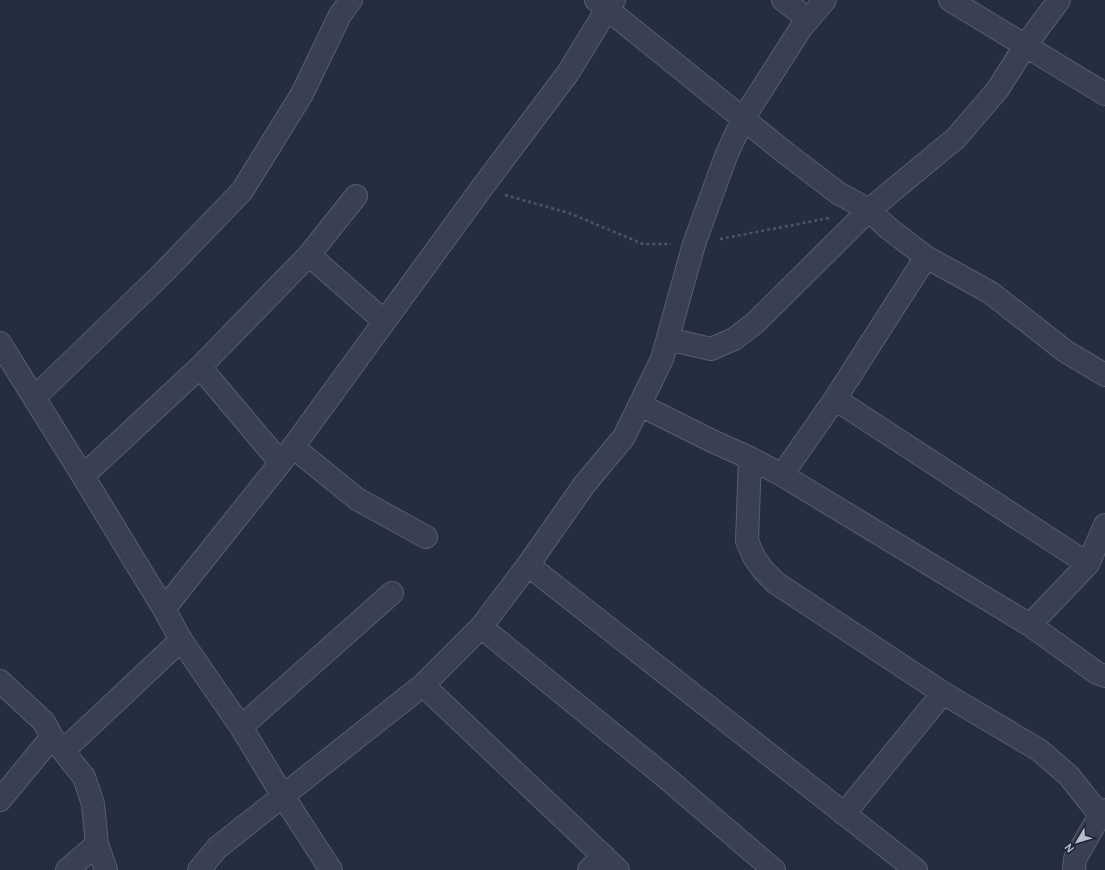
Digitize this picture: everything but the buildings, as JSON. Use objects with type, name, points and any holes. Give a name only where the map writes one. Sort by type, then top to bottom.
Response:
[{"type":"street","points":[[34,398],[163,272],[242,191],[302,94],[340,15],[351,0]]},
{"type":"street","points":[[783,0],[808,19]]},
{"type":"street","points":[[199,870],[217,848],[423,685],[481,627],[528,565],[584,485],[624,437],[662,359],[694,244],[726,156],[743,119],[801,28],[825,0]]},
{"type":"street","points":[[950,0],[972,6],[1025,46],[1105,94]]},
{"type":"street","points":[[668,339],[710,349],[734,339],[755,323],[869,210],[956,138],[998,89],[1025,46],[1059,0]]},
{"type":"street","points":[[164,608],[286,454],[568,73],[606,3],[743,119],[838,193],[869,210],[888,228],[926,257],[991,293],[1066,351],[1105,375]]},
{"type":"street","points":[[83,476],[200,367],[309,255],[356,196]]},
{"type":"street","points":[[309,255],[384,321]]},
{"type":"street","points":[[782,475],[835,399],[926,257]]},
{"type":"street","points":[[0,344],[164,608],[181,640],[241,726],[283,796],[331,870]]},
{"type":"street","points":[[200,367],[286,454],[357,499],[426,537]]},
{"type":"street","points":[[835,399],[1088,564]]},
{"type":"street","points":[[640,405],[782,475],[1030,625],[1105,676]]},
{"type":"street","points":[[750,458],[747,541],[754,557],[763,570],[776,583],[943,693],[1039,750],[1069,776],[1102,812],[1075,859],[1074,870]]},
{"type":"street","points":[[1030,625],[1088,564],[1105,525]]},
{"type":"street","points":[[528,565],[916,870]]},
{"type":"street","points":[[241,726],[392,593]]},
{"type":"street","points":[[481,627],[663,775],[774,870]]},
{"type":"street","points":[[0,800],[58,744],[181,640]]},
{"type":"street","points":[[0,681],[44,722],[58,744],[84,777],[93,804],[97,844],[106,870]]},
{"type":"street","points":[[423,685],[552,809],[603,865]]},
{"type":"street","points":[[844,814],[943,693]]},
{"type":"street","points":[[66,870],[97,844]]},
{"type":"path","points":[[481,189],[569,213],[643,244],[694,244],[831,218]]}]
